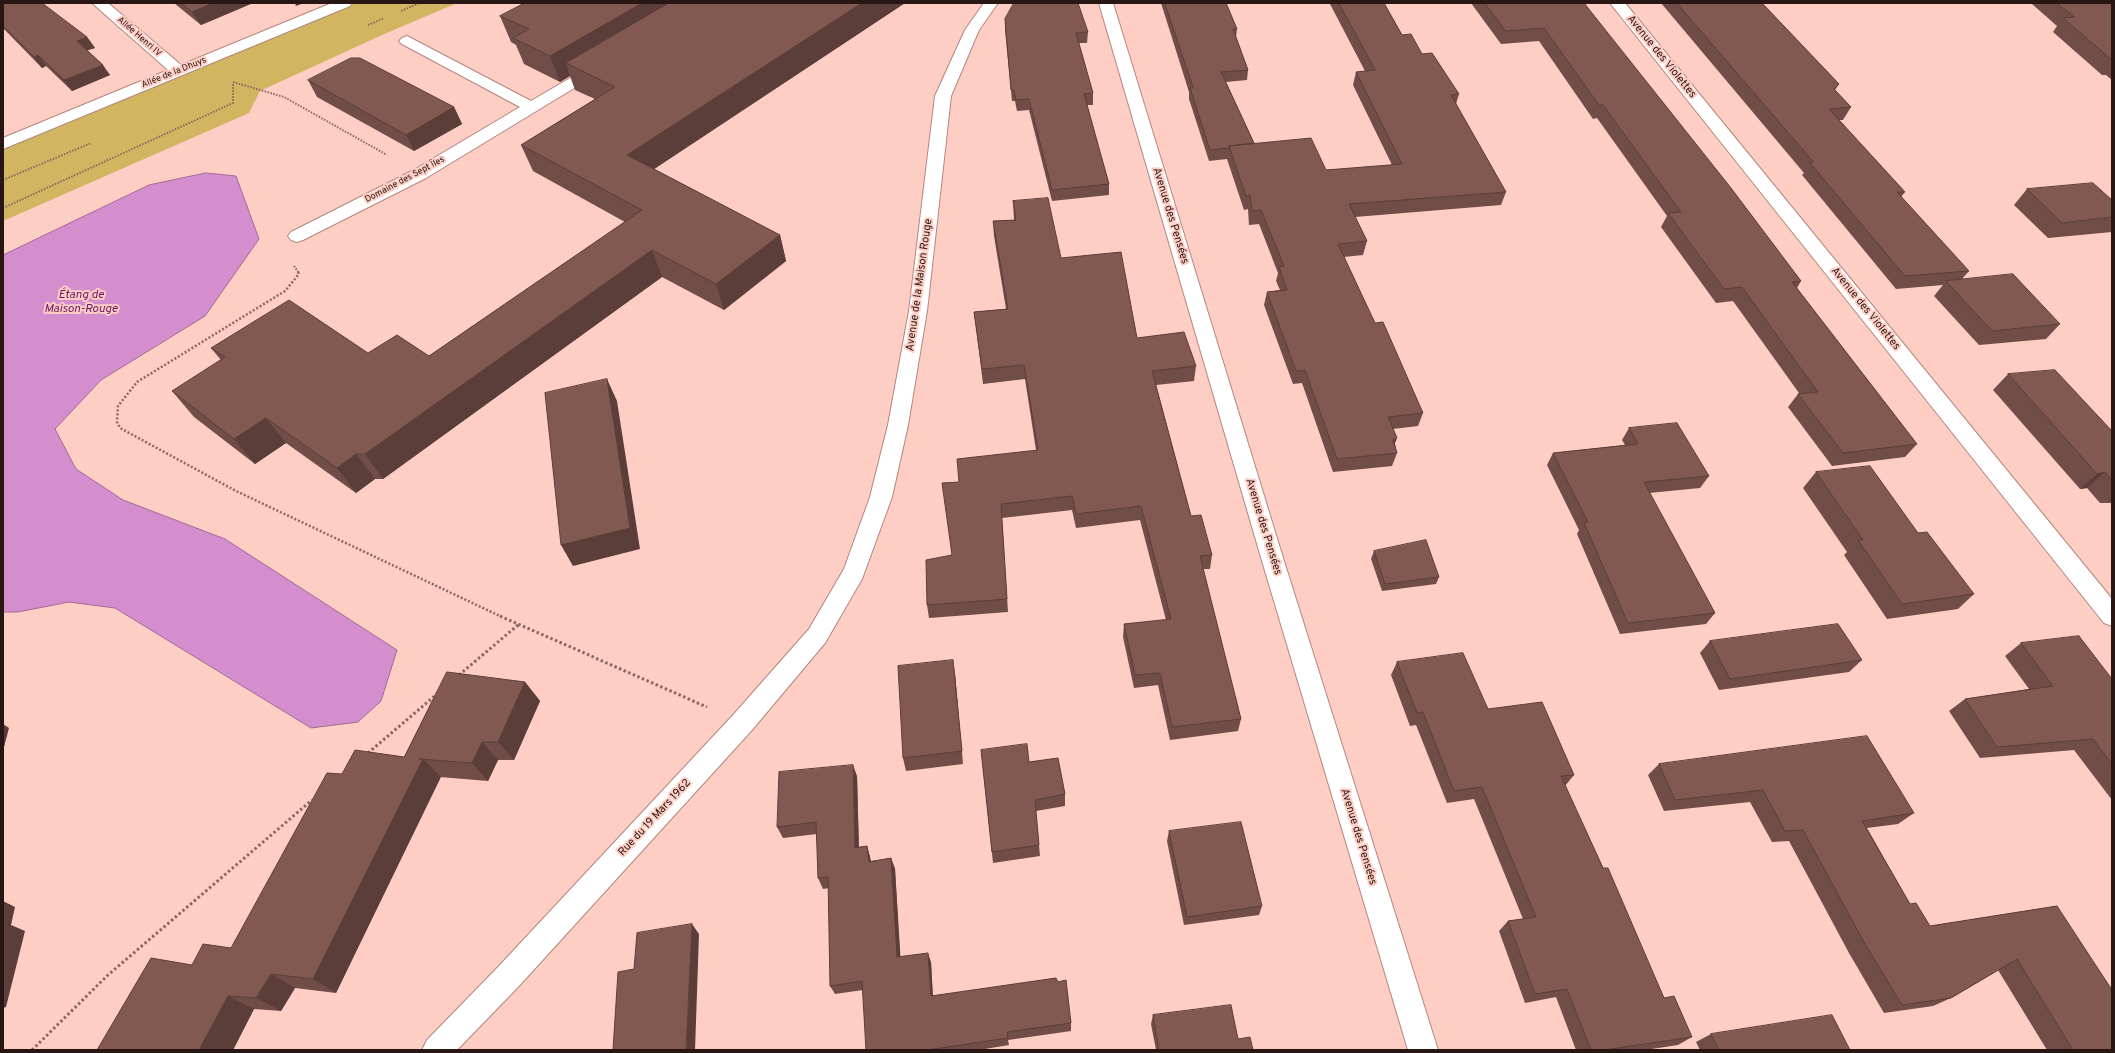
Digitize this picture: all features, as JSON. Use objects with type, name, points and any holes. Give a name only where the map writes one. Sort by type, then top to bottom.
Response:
[{"type":"street","name":"Allée Henri IV","points":[[99,3],[178,71]]},
{"type":"street","name":"Allée de la Dhuys","points":[[3,144],[345,3]]},
{"type":"street","name":"Avenue de la Maison Rouge","points":[[854,572],[881,496],[898,425],[918,311],[943,96],[956,63],[972,30],[991,3]]},
{"type":"street","name":"Avenue des Pensées","points":[[1106,3],[1423,1050]]},
{"type":"street","name":"Avenue des Violettes","points":[[1617,3],[2112,616]]},
{"type":"street","points":[[407,41],[531,107]]},
{"type":"street","name":"Domaine des Sept Îles","points":[[297,236],[420,174],[612,59]]},
{"type":"street","name":"Rue du 19 Mars 1962","points":[[437,1050],[509,976],[744,722],[817,636],[854,572]]},
{"type":"path","points":[[178,71],[195,69],[213,73],[233,82],[284,97],[420,174]]},
{"type":"path","points":[[3,208],[234,103],[233,82]]},
{"type":"path","points":[[297,236],[286,249],[292,265],[298,270],[299,274],[285,291],[137,382],[118,406],[117,422],[120,428],[236,491],[518,625],[744,722]]},
{"type":"path","points":[[454,679],[518,625]]},
{"type":"path","points":[[363,757],[442,689]]},
{"type":"path","points":[[32,1050],[108,975],[314,798]]},
{"type":"shaded area","points":[[345,3],[457,3],[382,35],[260,91],[249,113],[3,221],[3,144]]},
{"type":"water","name":"Étang de Maison-Rouge","points":[[206,173],[236,176],[259,239],[205,316],[101,380],[55,429],[76,469],[123,500],[225,539],[397,650],[381,701],[358,722],[311,728],[115,608],[69,602],[18,612],[3,612],[3,255],[149,185]]},
{"type":"building","points":[[3,3],[42,3],[87,37],[77,41],[103,65],[64,80],[38,55],[34,57],[3,26]]},
{"type":"building","points":[[182,3],[213,3],[192,12]]},
{"type":"building","points":[[525,3],[642,3],[550,56],[513,38],[529,29],[500,16]]},
{"type":"building","points":[[669,3],[862,3],[627,155],[780,235],[716,284],[652,250],[365,454],[356,454],[337,468],[266,418],[234,439],[172,391],[225,357],[211,348],[289,300],[368,353],[397,335],[429,356],[642,210],[521,145],[615,87],[566,63]]},
{"type":"building","points":[[1014,3],[1078,3],[1088,32],[1076,33],[1093,93],[1084,94],[1109,184],[1052,190],[1029,99],[1016,100],[1014,90],[1011,90],[1005,19]]},
{"type":"building","points":[[1165,3],[1226,3],[1237,29],[1233,29],[1248,70],[1221,72],[1254,143],[1210,150],[1190,88],[1193,88]]},
{"type":"building","points":[[1339,3],[1384,3],[1402,35],[1411,34],[1422,54],[1432,53],[1459,94],[1451,95],[1506,192],[1349,204],[1367,241],[1338,244],[1375,323],[1383,322],[1423,413],[1388,417],[1397,438],[1393,440],[1397,453],[1337,459],[1305,370],[1296,371],[1267,292],[1287,290],[1279,267],[1284,266],[1261,210],[1252,211],[1250,195],[1246,196],[1229,146],[1311,138],[1326,170],[1402,164],[1356,72],[1375,70]]},
{"type":"building","points":[[1485,3],[1584,3],[1731,188],[1801,281],[1792,282],[1917,444],[1843,453],[1798,394],[1818,392],[1742,287],[1724,289],[1668,213],[1681,212],[1603,105],[1599,105],[1544,28],[1506,31]]},
{"type":"building","points":[[1677,3],[1762,3],[1839,84],[1834,89],[1851,107],[1829,109],[1905,192],[1897,192],[1969,271],[1905,276],[1810,163],[1813,162]]},
{"type":"building","points":[[2057,3],[2112,3],[2112,60],[2063,18],[2074,17]]},
{"type":"building","points":[[351,58],[360,58],[454,107],[406,135],[308,80]]},
{"type":"building","points":[[2093,183],[2112,200],[2112,217],[2062,223],[2027,189]]},
{"type":"building","points":[[1048,198],[1061,258],[1121,252],[1137,338],[1184,332],[1196,366],[1152,371],[1191,516],[1201,515],[1212,555],[1200,556],[1241,719],[1172,727],[1160,673],[1135,675],[1124,624],[1171,619],[1141,506],[1076,514],[1072,496],[1001,504],[1007,599],[927,605],[926,560],[952,555],[942,483],[959,482],[957,459],[1038,450],[1024,365],[982,369],[974,312],[1008,309],[993,221],[1016,220],[1013,201]]},
{"type":"building","points":[[2013,274],[2060,324],[1992,331],[1946,281]]},
{"type":"building","points":[[2055,370],[2112,431],[2112,481],[2105,472],[2097,474],[2008,374]]},
{"type":"building","points":[[607,379],[630,528],[561,545],[545,393]]},
{"type":"building","points":[[1677,423],[1709,476],[1644,482],[1715,613],[1628,623],[1584,523],[1588,522],[1553,453],[1638,444],[1629,428]]},
{"type":"building","points":[[1870,466],[1918,533],[1927,532],[1974,594],[1902,604],[1858,540],[1863,540],[1816,472]]},
{"type":"building","points":[[1426,540],[1439,577],[1385,584],[1374,551]]},
{"type":"building","points":[[1838,624],[1862,660],[1730,679],[1710,641]]},
{"type":"building","points":[[2079,636],[2112,679],[2112,764],[2093,739],[1997,747],[1965,699],[2053,686],[2021,643]]},
{"type":"building","points":[[1463,653],[1488,709],[1542,702],[1574,775],[1561,776],[1603,868],[1608,868],[1664,998],[1674,996],[1692,1037],[1604,1050],[1591,1050],[1567,989],[1535,994],[1508,921],[1536,917],[1482,787],[1454,791],[1423,712],[1417,713],[1397,662]]},
{"type":"building","points":[[953,660],[962,751],[903,758],[898,666]]},
{"type":"building","points":[[447,672],[525,682],[498,742],[482,742],[472,763],[423,759],[313,979],[271,974],[256,998],[228,996],[199,1050],[97,1050],[151,958],[192,965],[203,944],[231,948],[327,773],[342,774],[355,750],[404,757]]},
{"type":"building","points":[[1867,736],[1914,813],[1862,821],[1910,904],[1916,903],[1930,926],[2057,906],[2112,990],[2112,1050],[2073,1050],[2017,959],[1951,998],[1902,1005],[1865,944],[1803,830],[1785,831],[1763,790],[1675,800],[1659,764]]},
{"type":"building","points":[[1027,744],[1029,762],[1058,758],[1065,794],[1035,800],[1039,845],[992,852],[981,750]]},
{"type":"building","points":[[853,765],[855,848],[867,846],[869,862],[891,858],[897,957],[928,953],[931,996],[1056,978],[1058,982],[1066,980],[1071,1023],[1007,1032],[1008,1038],[927,1050],[866,1050],[862,981],[830,986],[828,877],[818,878],[816,822],[777,827],[779,772]]},
{"type":"building","points":[[1241,822],[1262,906],[1187,917],[1169,831]]},
{"type":"building","points":[[692,924],[686,1050],[613,1050],[618,972],[634,969],[637,933]]},
{"type":"building","points":[[1231,1005],[1238,1039],[1250,1037],[1253,1050],[1159,1050],[1153,1015]]},
{"type":"building","points":[[1832,1015],[1850,1050],[1719,1050],[1711,1034]]}]
